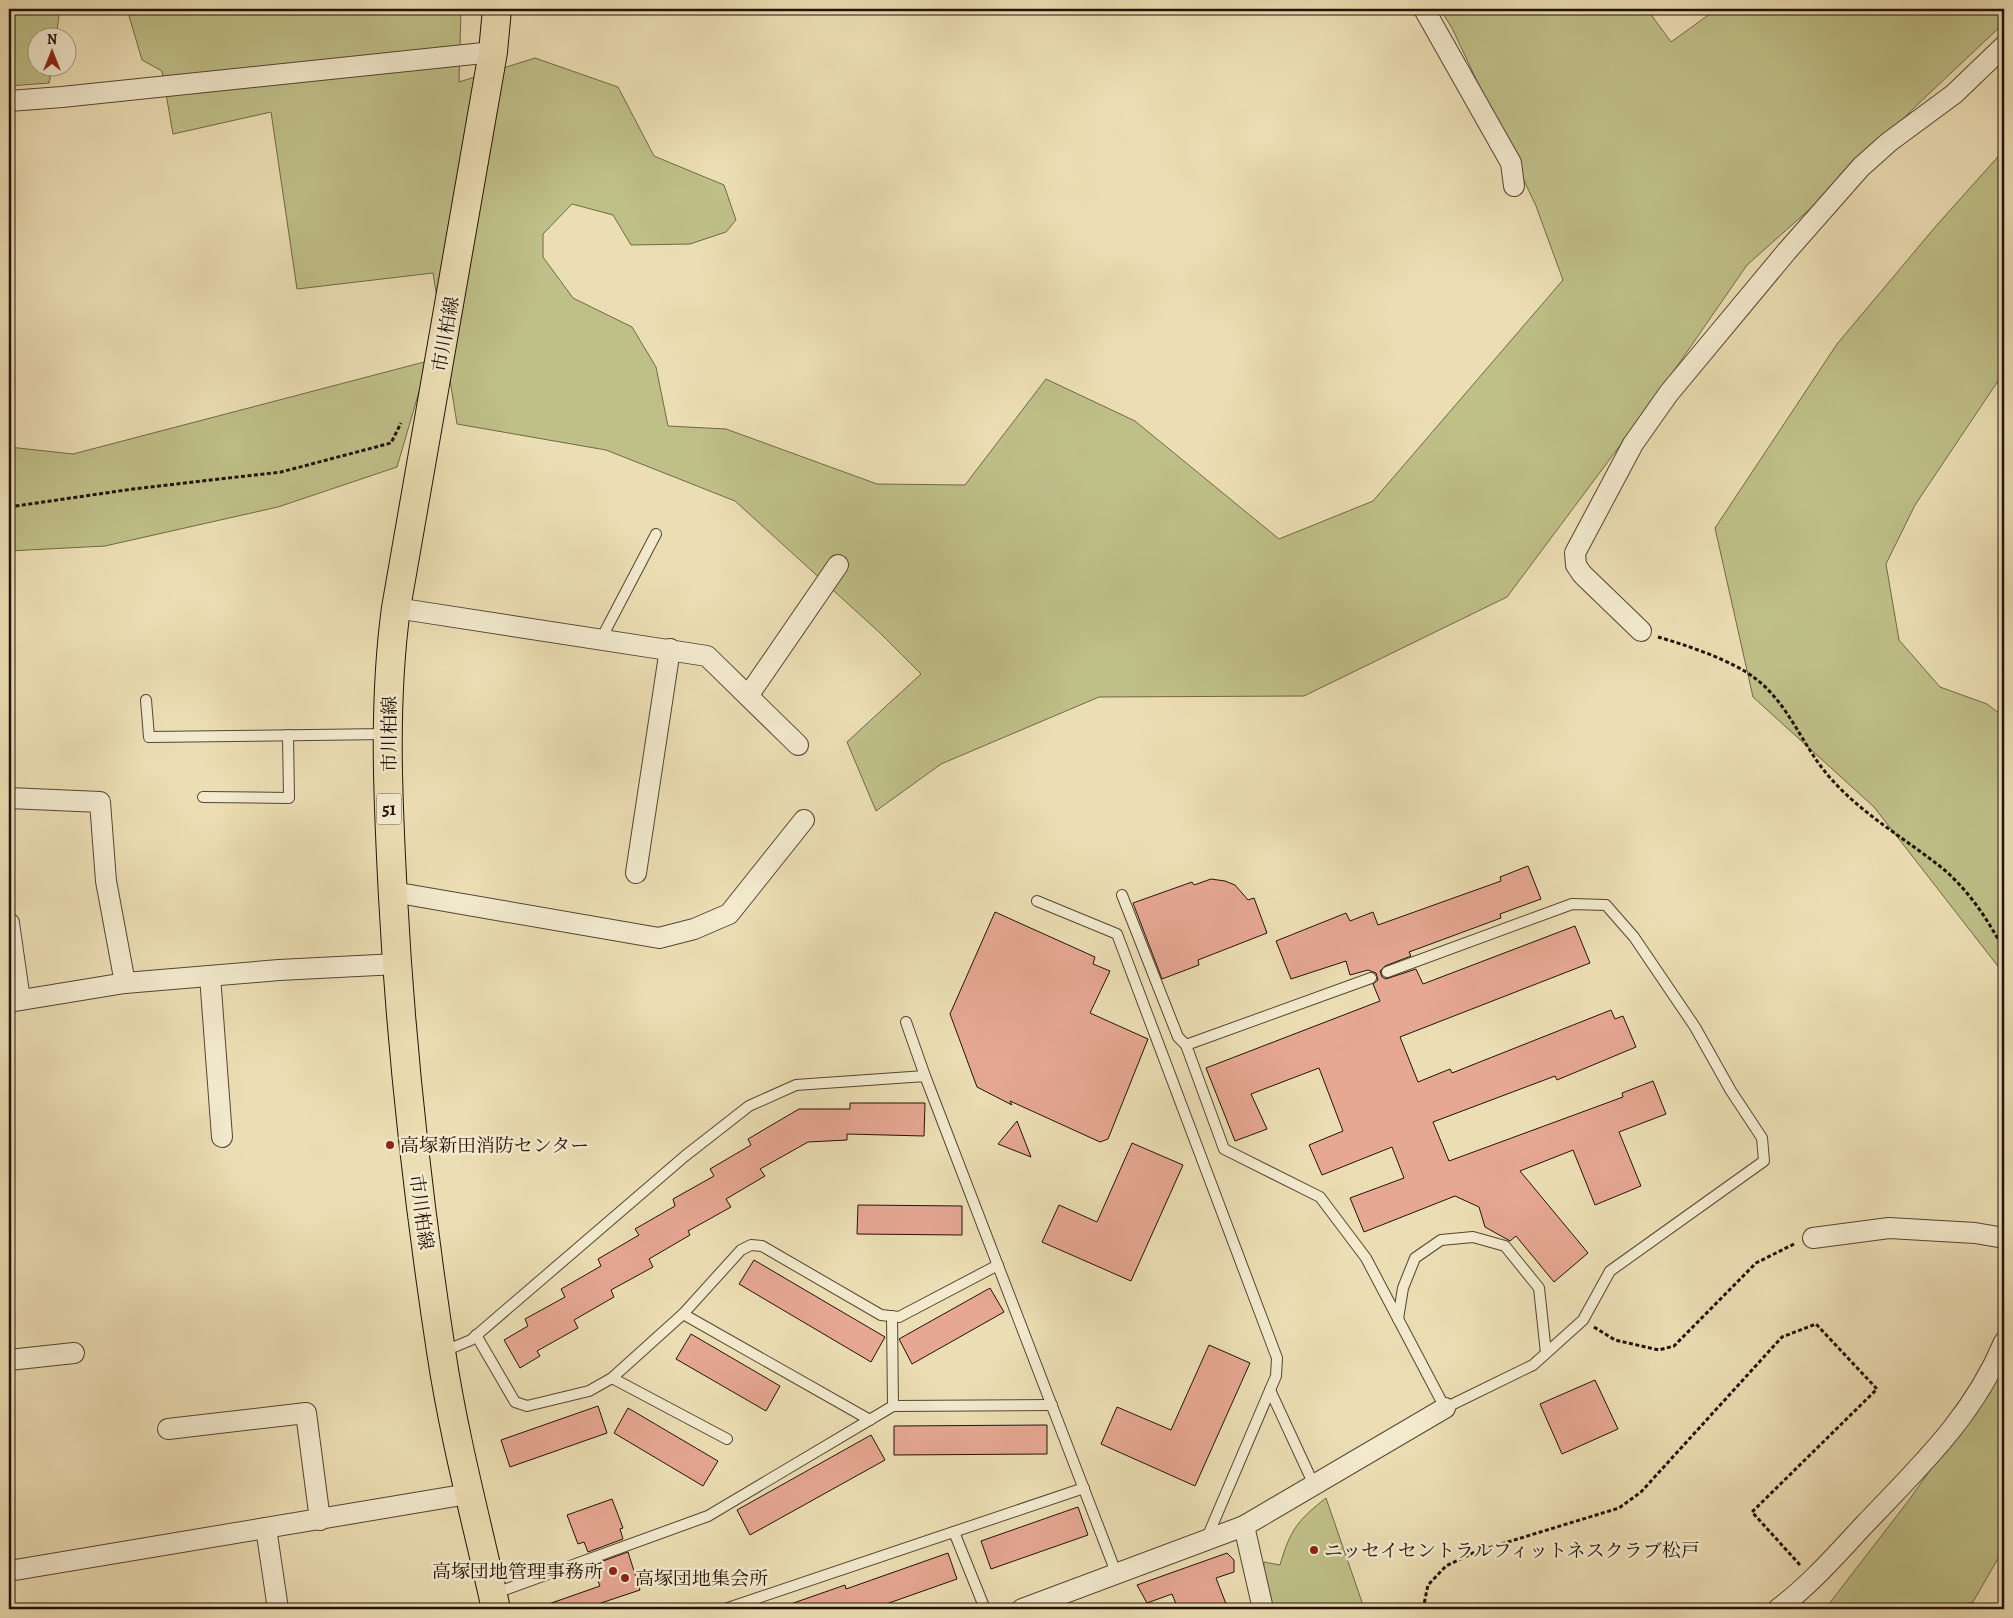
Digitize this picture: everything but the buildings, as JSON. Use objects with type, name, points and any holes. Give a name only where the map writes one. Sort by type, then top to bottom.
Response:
[{"type":"main road","name":"市川柏線","points":[[494,1602],[468,1494],[441,1353],[412,1131],[403,1051],[397,964],[388,734],[389,680],[396,608],[493,52],[497,9]]},
{"type":"street","points":[[1424,9],[1511,163],[1514,186]]},
{"type":"street","points":[[1641,631],[1582,574],[1576,565],[1575,553],[1633,444],[1669,393],[1786,251],[1861,167],[1889,142],[1954,94],[2004,46]]},
{"type":"street","points":[[9,101],[62,98],[493,52]]},
{"type":"street","points":[[748,696],[838,565]]},
{"type":"street","points":[[396,608],[708,656],[798,745]]},
{"type":"street","points":[[636,873],[670,650]]},
{"type":"street","points":[[9,798],[100,802],[106,881],[125,983]]},
{"type":"street","points":[[393,892],[659,938],[694,929],[729,914],[804,820]]},
{"type":"street","points":[[9,923],[14,1001],[125,983],[397,964]]},
{"type":"street","points":[[210,976],[222,1136]]},
{"type":"street","points":[[1813,1238],[1889,1228],[1976,1233],[2004,1238]]},
{"type":"street","points":[[1778,1609],[1812,1579],[1954,1429],[1990,1375],[2004,1342]]},
{"type":"street","points":[[9,1360],[74,1353]]},
{"type":"street","points":[[1022,1609],[1118,1575],[1244,1526],[1445,1408]]},
{"type":"street","points":[[168,1430],[306,1413],[320,1520]]},
{"type":"street","points":[[9,1571],[468,1494]]},
{"type":"street","points":[[1244,1526],[1263,1609]]},
{"type":"street","points":[[266,1528],[278,1609]]},
{"type":"lane","points":[[601,639],[656,534]]},
{"type":"lane","points":[[146,700],[149,737],[388,734]]},
{"type":"lane","points":[[203,797],[289,798],[288,735]]},
{"type":"lane","points":[[1122,895],[1178,1037],[1186,1045],[1224,1149],[1320,1197],[1366,1258],[1445,1408],[1533,1365],[1583,1320],[1610,1272],[1764,1161],[1762,1138],[1731,1091],[1694,1027],[1634,937],[1606,905],[1572,904],[1387,972]]},
{"type":"lane","points":[[1037,901],[1118,934],[1277,1358],[1276,1376],[1206,1541]]},
{"type":"lane","points":[[1186,1045],[1371,978]]},
{"type":"lane","points":[[906,1022],[925,1076],[1118,1575]]},
{"type":"lane","points":[[441,1353],[471,1340],[685,1156],[749,1106],[796,1085],[925,1076]]},
{"type":"lane","points":[[1398,1319],[1403,1288],[1415,1258],[1441,1240],[1473,1237],[1505,1246],[1539,1288],[1546,1353]]},
{"type":"lane","points":[[476,1335],[516,1402],[527,1406],[589,1391],[612,1378],[683,1314],[741,1250],[751,1245],[762,1246],[881,1315],[899,1317],[998,1265]]},
{"type":"lane","points":[[683,1314],[870,1420]]},
{"type":"lane","points":[[892,1316],[893,1406]]},
{"type":"lane","points":[[612,1378],[727,1439]]},
{"type":"lane","points":[[1270,1390],[1314,1485]]},
{"type":"lane","points":[[494,1602],[708,1516],[893,1406],[1052,1405]]},
{"type":"lane","points":[[725,1609],[1084,1488]]},
{"type":"lane","points":[[954,1532],[985,1609]]},
{"type":"path","points":[[9,506],[281,472],[390,443],[401,423]]},
{"type":"path","points":[[1641,631],[1742,670],[1776,696],[1831,780],[1850,799],[1958,882],[1974,901],[2004,950]]},
{"type":"path","points":[[1583,1320],[1615,1340],[1659,1350],[1674,1346],[1756,1263],[1795,1244],[1813,1238]]},
{"type":"path","points":[[1423,1609],[1428,1586],[1446,1566],[1475,1552],[1620,1508],[1641,1492],[1782,1337],[1816,1324],[1877,1389],[1752,1512],[1812,1579]]},
{"type":"green space","points":[[9,9],[60,9],[57,28],[28,28],[28,78],[50,78],[49,83],[9,86]]},
{"type":"green space","points":[[127,9],[461,9],[459,82],[535,58],[618,87],[654,156],[724,185],[736,220],[726,232],[690,244],[631,245],[613,215],[572,204],[543,234],[543,257],[573,298],[632,327],[656,367],[668,426],[726,429],[877,484],[965,485],[1046,379],[1135,421],[1279,539],[1373,501],[1563,280],[1536,206],[1452,28],[1440,9],[1647,9],[1671,42],[1714,11],[1713,9],[2004,9],[2004,23],[1916,106],[1839,183],[1747,265],[1651,404],[1507,597],[1304,696],[1099,697],[941,764],[876,811],[847,742],[921,674],[879,632],[735,501],[606,450],[457,424],[433,273],[297,289],[271,112],[173,134],[162,71],[142,60]]},
{"type":"green space","points":[[2004,150],[2004,372],[1915,505],[1886,564],[1899,640],[1940,687],[1987,704],[2004,717],[2004,974],[1874,807],[1753,697],[1715,528],[1837,344],[1936,226]]},
{"type":"green space","points":[[428,361],[397,467],[278,507],[105,546],[9,551],[9,447],[73,454]]},
{"type":"green space","points":[[2004,1358],[2004,1548],[1973,1602],[1947,1609],[1825,1609],[1909,1500],[1999,1372]]},
{"type":"green space","name":"ニッセイセントラルフィットネスクラブ松戸","points":[[1326,1498],[1363,1605],[1354,1609],[1265,1609],[1262,1590],[1264,1562],[1280,1565],[1287,1543],[1296,1527],[1308,1513]]},
{"type":"place","name":"高塚新田消防センター","points":[[390,1145]]},
{"type":"place","name":"ニッセイセントラルフィットネスクラブ松戸","points":[[1314,1550]]},
{"type":"place","name":"高塚団地管理事務所","points":[[613,1571]]},
{"type":"place","name":"高塚団地集会所","points":[[625,1578]]}]
